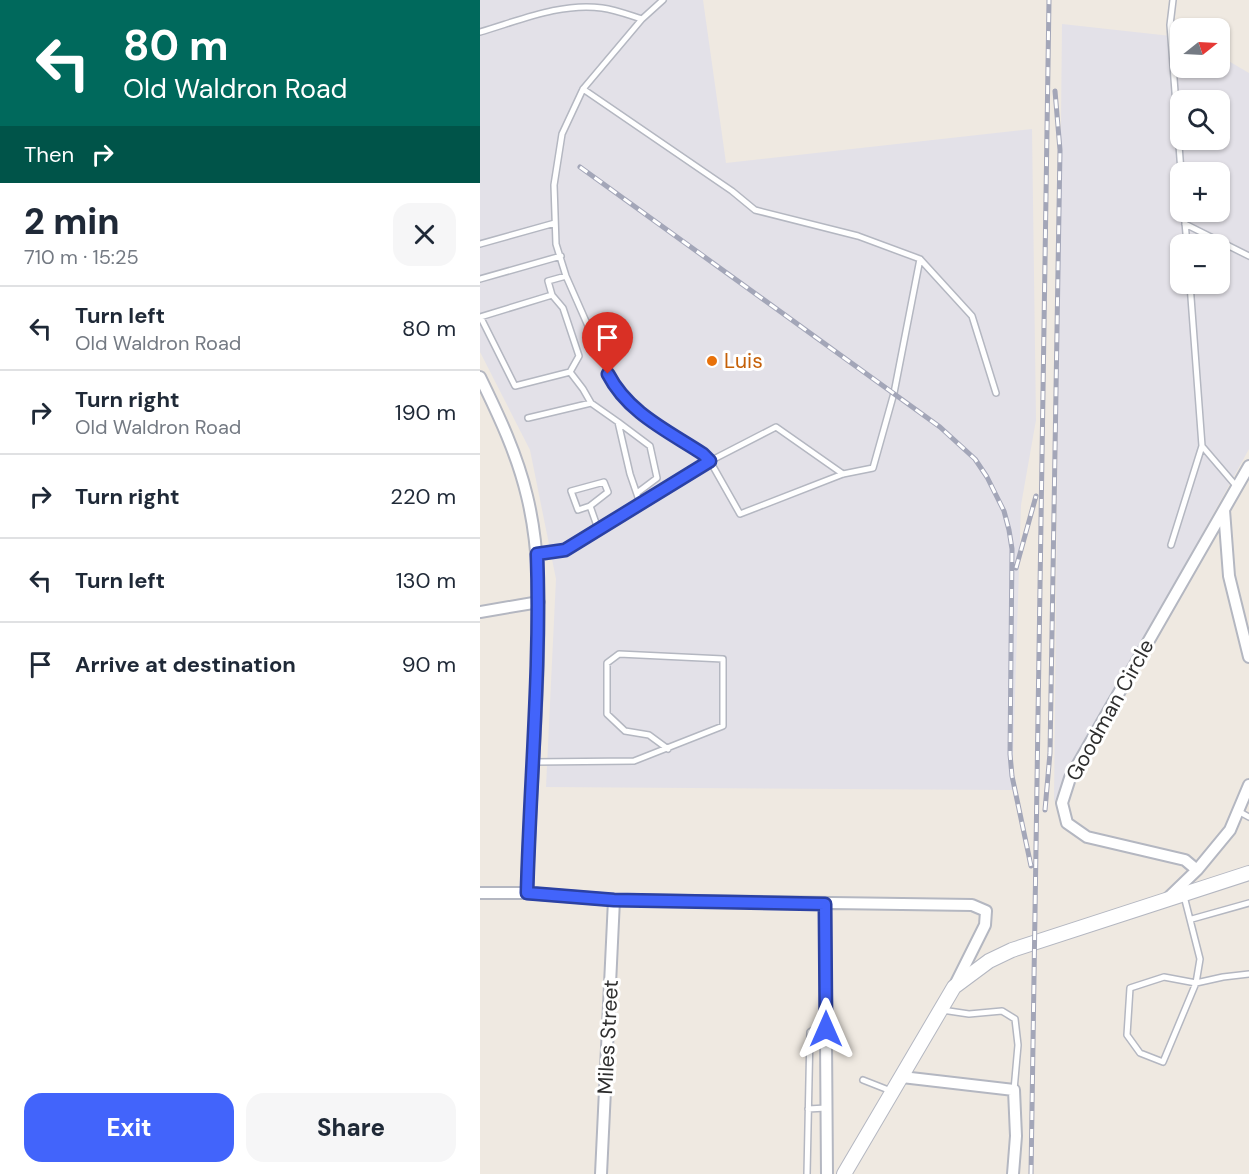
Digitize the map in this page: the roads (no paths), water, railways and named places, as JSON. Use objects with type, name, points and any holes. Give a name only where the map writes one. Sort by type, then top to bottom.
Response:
[{"type":"main road","points":[[844,1174],[954,987],[989,961],[1012,950],[1249,873]]},
{"type":"street","points":[[480,378],[514,450],[527,497],[537,554],[539,602],[527,893]]},
{"type":"street","name":"Goodman Circle","points":[[1197,870],[1185,860],[1087,837],[1067,823],[1062,803],[1070,778],[1249,466]]},
{"type":"street","points":[[1224,510],[1229,576],[1249,657]]},
{"type":"street","points":[[480,612],[539,602]]},
{"type":"street","points":[[1166,900],[1197,870],[1230,830],[1249,785]]},
{"type":"street","points":[[480,893],[527,893],[614,900],[972,905],[986,911],[985,925],[954,987]]},
{"type":"street","name":"Miles Street","points":[[601,1174],[614,900]]},
{"type":"street","points":[[825,904],[826,1174]]},
{"type":"street","points":[[902,1077],[1014,1090],[1016,1136],[1012,1174]]},
{"type":"lane","points":[[663,0],[642,19],[583,89],[562,134],[554,186],[556,243],[566,276],[614,385],[633,407],[710,461],[740,514],[843,474],[873,468],[894,393],[920,259]]},
{"type":"lane","points":[[1173,0],[1170,25],[1180,162]]},
{"type":"lane","points":[[480,32],[547,12],[578,7],[602,8],[642,19]]},
{"type":"lane","points":[[583,89],[755,210],[858,236],[920,259],[972,316],[996,393]]},
{"type":"lane","points":[[1185,222],[1186,234]]},
{"type":"lane","points":[[480,244],[555,223]]},
{"type":"lane","points":[[1185,225],[1249,256]]},
{"type":"lane","points":[[480,279],[561,256]]},
{"type":"lane","points":[[552,295],[480,317],[515,386],[570,372],[579,356],[563,308],[552,295],[548,281],[566,276]]},
{"type":"lane","points":[[1171,545],[1203,446],[1191,294]]},
{"type":"lane","points":[[570,372],[591,403],[650,446],[657,478],[637,493]]},
{"type":"lane","points":[[528,418],[591,403]]},
{"type":"lane","points":[[618,422],[640,503]]},
{"type":"lane","points":[[537,554],[565,550],[710,461],[776,427],[843,474]]},
{"type":"lane","points":[[1203,446],[1237,488]]},
{"type":"lane","points":[[604,482],[608,492],[590,506],[578,510],[570,492],[604,482]]},
{"type":"lane","points":[[590,506],[600,528]]},
{"type":"lane","points":[[534,762],[634,761],[668,749],[723,726],[723,659],[619,654],[607,663],[607,714],[624,731],[649,735],[668,749]]},
{"type":"lane","points":[[1238,811],[1249,817]]},
{"type":"lane","points":[[1184,895],[1192,919],[1200,959],[1196,983],[1163,1062],[1140,1053],[1127,1035],[1130,988],[1164,977],[1196,983],[1223,976],[1249,974]]},
{"type":"lane","points":[[1192,919],[1249,903]]},
{"type":"lane","points":[[940,1010],[969,1014],[1002,1011],[1015,1019],[1018,1044],[1014,1090]]},
{"type":"lane","points":[[807,1174],[810,1032],[826,1029]]},
{"type":"lane","points":[[863,1080],[892,1092]]},
{"type":"lane","points":[[808,1109],[826,1108]]},
{"type":"railway","points":[[1031,1174],[1049,0]]},
{"type":"railway","points":[[1045,810],[1050,753],[1060,150],[1055,91]]},
{"type":"railway","points":[[580,167],[940,427],[975,459],[987,477],[1004,511],[1012,549],[1010,754],[1012,776],[1031,866]]},
{"type":"railway","points":[[1016,568],[1036,496]]},
{"type":"place","name":"Luis","points":[[712,361]]}]
